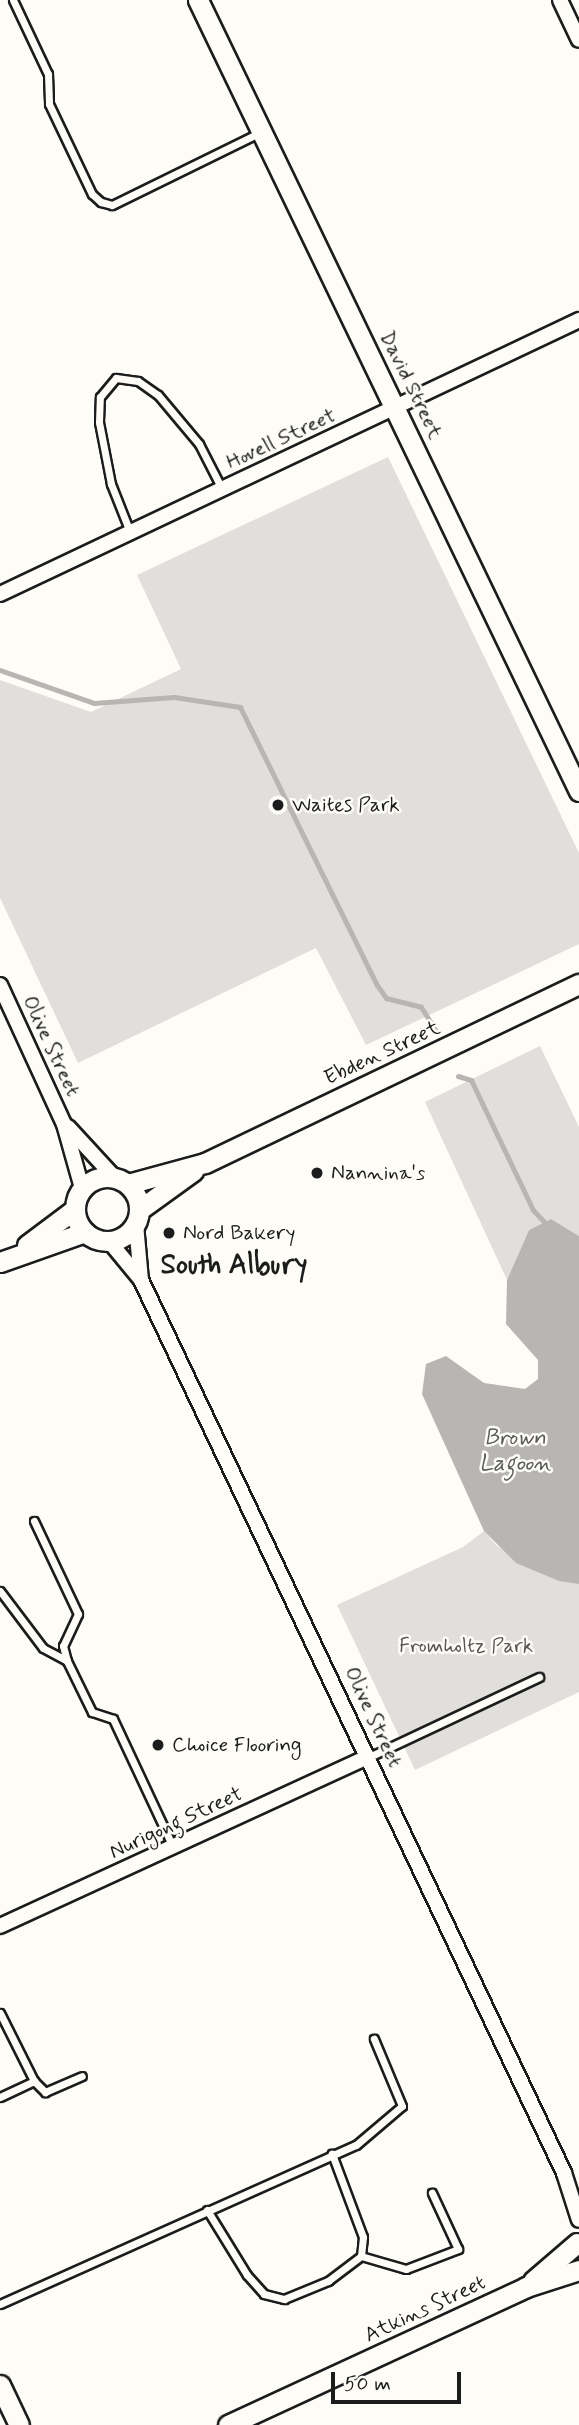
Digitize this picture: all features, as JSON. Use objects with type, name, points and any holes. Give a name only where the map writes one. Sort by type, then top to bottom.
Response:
[{"type":"street","name":"David Street","points":[[198,0],[398,408],[579,792]]},
{"type":"street","points":[[561,0],[579,40]]},
{"type":"street","name":"Hovell Street","points":[[0,594],[398,408],[579,320]]},
{"type":"street","name":"Ebden Street","points":[[138,1217],[205,1163],[579,984]]},
{"type":"street","name":"Olive Street","points":[[0,985],[64,1124],[82,1188]]},
{"type":"street","name":"Olive Street","points":[[64,1124],[121,1181]]},
{"type":"street","name":"Ebden Street","points":[[121,1181],[205,1163]]},
{"type":"street","points":[[97,1178],[121,1181],[138,1217],[124,1236],[109,1241],[85,1232],[7,1258],[75,1209],[82,1188],[97,1178]]},
{"type":"street","points":[[75,1209],[85,1232]]},
{"type":"street","name":"Olive Street","points":[[138,1217],[141,1280]]},
{"type":"street","name":"Olive Street","points":[[109,1241],[141,1280],[564,2174],[579,2220]]},
{"type":"street","name":"Nurigong Street","points":[[0,1926],[368,1757]]},
{"type":"street","name":"Olive Street","points":[[564,2174],[579,2190]]},
{"type":"street","name":"Atkins Street","points":[[526,2287],[578,2246]]},
{"type":"street","name":"Atkins Street","points":[[228,2425],[526,2287],[579,2270]]},
{"type":"street","points":[[0,2385],[19,2425]]},
{"type":"lane","points":[[13,0],[48,74],[49,104],[92,194],[101,202],[112,205],[261,132]]},
{"type":"lane","points":[[130,532],[110,484],[99,422],[100,397],[116,378],[138,381],[158,395],[200,444],[222,489]]},
{"type":"lane","points":[[34,1521],[78,1614],[63,1646],[67,1661],[92,1712],[113,1719],[173,1847]]},
{"type":"lane","points":[[0,1591],[43,1648],[67,1661]]},
{"type":"lane","points":[[368,1757],[539,1677]]},
{"type":"lane","points":[[0,2013],[34,2081],[45,2092],[82,2076]]},
{"type":"lane","points":[[0,2304],[356,2145],[402,2106],[374,2039]]},
{"type":"lane","points":[[0,2096],[34,2081]]},
{"type":"lane","points":[[207,2210],[247,2275],[264,2294],[284,2299],[328,2281],[361,2256],[363,2237],[332,2154]]},
{"type":"lane","points":[[361,2256],[405,2269],[458,2249],[432,2193]]},
{"type":"green space","name":"Waites Park","points":[[388,457],[579,853],[579,944],[366,1045],[316,948],[78,1063],[0,898],[0,680],[91,712],[181,669],[137,575]]},
{"type":"green space","points":[[540,1046],[579,1127],[579,1236],[551,1219],[529,1230],[507,1280],[425,1102]]},
{"type":"green space","name":"Fromholtz Park","points":[[484,1531],[497,1546],[541,1572],[579,1584],[579,1692],[415,1770],[337,1605],[463,1547]]},
{"type":"water","name":"Brown Lagoon","points":[[551,1219],[579,1236],[579,1584],[559,1581],[516,1563],[484,1531],[422,1394],[426,1364],[446,1356],[484,1383],[525,1389],[538,1379],[538,1360],[506,1324],[507,1280],[529,1230]]},
{"type":"waterway","points":[[0,670],[94,703],[174,697],[240,707],[377,985],[386,998],[421,1007],[435,1029]]},
{"type":"waterway","points":[[458,1076],[471,1080],[533,1210],[549,1227]]},
{"type":"place","name":"Waites Park","points":[[278,805]]},
{"type":"place","name":"Nannina's","points":[[317,1173]]},
{"type":"place","name":"Nord Bakery","points":[[169,1233]]},
{"type":"place","name":"Choice Flooring","points":[[158,1745]]},
{"type":"district","name":"South Albury","points":[[234,1266]]}]
